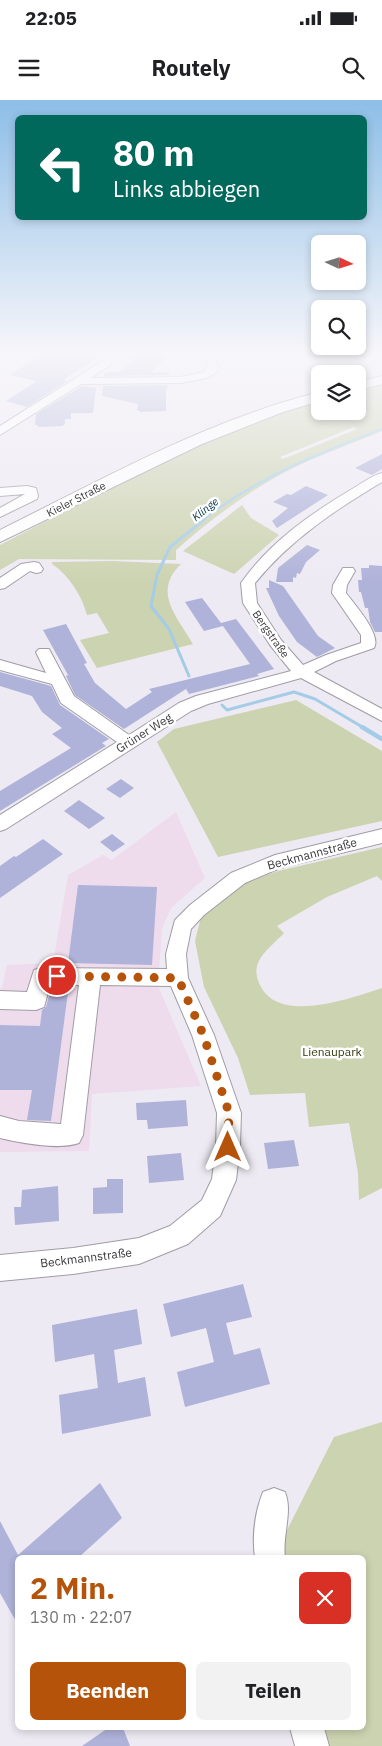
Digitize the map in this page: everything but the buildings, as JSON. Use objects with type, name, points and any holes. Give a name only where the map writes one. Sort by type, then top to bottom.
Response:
[{"type":"main road","name":"Kieler Straße","points":[[0,528],[178,438],[195,432]]},
{"type":"main road","name":"Kieler Straße","points":[[0,537],[191,442],[216,432]]},
{"type":"street","name":"Bergstraße","points":[[382,477],[325,512],[292,537],[260,566],[248,583],[250,603],[276,642],[300,671],[382,716]]},
{"type":"street","points":[[0,492],[27,490],[31,491],[32,496],[0,513]]},
{"type":"street","points":[[0,585],[26,567],[30,566],[36,569]]},
{"type":"street","name":"Grüner Weg","points":[[0,824],[185,707],[202,700],[292,676],[300,671],[370,645],[369,635],[339,593],[340,585],[348,572]]},
{"type":"street","points":[[44,652],[67,699],[128,742]]},
{"type":"street","points":[[0,665],[58,681]]},
{"type":"street","name":"Beckmannstraße","points":[[0,1268],[73,1261],[139,1251],[179,1235],[211,1208],[224,1180],[228,1147],[229,1113],[203,1034],[178,978],[176,954],[182,926],[196,910],[238,878],[275,862],[382,836]]},
{"type":"street","points":[[0,1000],[36,1001],[41,976],[178,978]]},
{"type":"street","points":[[0,1127],[19,1132],[72,1135],[90,977]]},
{"type":"street","points":[[270,1555],[268,1544],[274,1503]]},
{"type":"street","points":[[308,1730],[312,1746]]},
{"type":"shaded area","points":[[176,812],[205,878],[171,908],[162,929],[158,986],[201,1086],[92,1094],[89,1151],[0,1152],[0,988],[2,988],[7,965],[53,963],[68,875],[103,855],[112,860]]},
{"type":"green space","points":[[227,432],[342,432],[280,457],[283,459],[350,432],[380,432],[304,463],[247,495],[203,527],[176,550],[176,560],[19,559],[0,570],[0,545],[161,461]]},
{"type":"green space","points":[[242,505],[251,518],[279,535],[234,574],[183,551]]},
{"type":"green space","points":[[112,561],[181,564],[168,584],[168,594],[175,614],[193,644],[97,668],[80,640],[109,633],[97,613],[87,615],[74,586],[52,562]]},
{"type":"green space","points":[[296,700],[382,751],[382,821],[218,857],[157,742],[174,729]]},
{"type":"green space","name":"Lienaupark","points":[[382,847],[382,881],[377,876],[327,897],[277,926],[284,933],[261,957],[256,970],[261,987],[271,998],[284,1004],[300,1006],[317,1005],[335,1002],[382,988],[382,1188],[359,1200],[358,1173],[349,1123],[309,1127],[305,1093],[250,1095],[238,1058],[204,987],[195,941],[202,913],[242,883],[278,871]]},
{"type":"green space","points":[[382,1422],[382,1746],[326,1746],[322,1730],[366,1730],[366,1555],[281,1555],[280,1544],[334,1437]]},
{"type":"waterway","name":"Klinge","points":[[203,520],[223,505],[267,479],[312,457],[375,432]]},
{"type":"waterway","name":"Klinge","points":[[189,676],[169,629],[151,606],[157,575],[170,547],[205,519]]},
{"type":"waterway","name":"Klinge","points":[[222,705],[227,710],[294,692],[315,699],[364,728]]},
{"type":"waterway","name":"Klinge","points":[[362,727],[382,739]]},
{"type":"route","points":[[57,976],[178,978],[203,1034],[229,1113],[228,1147]]}]
